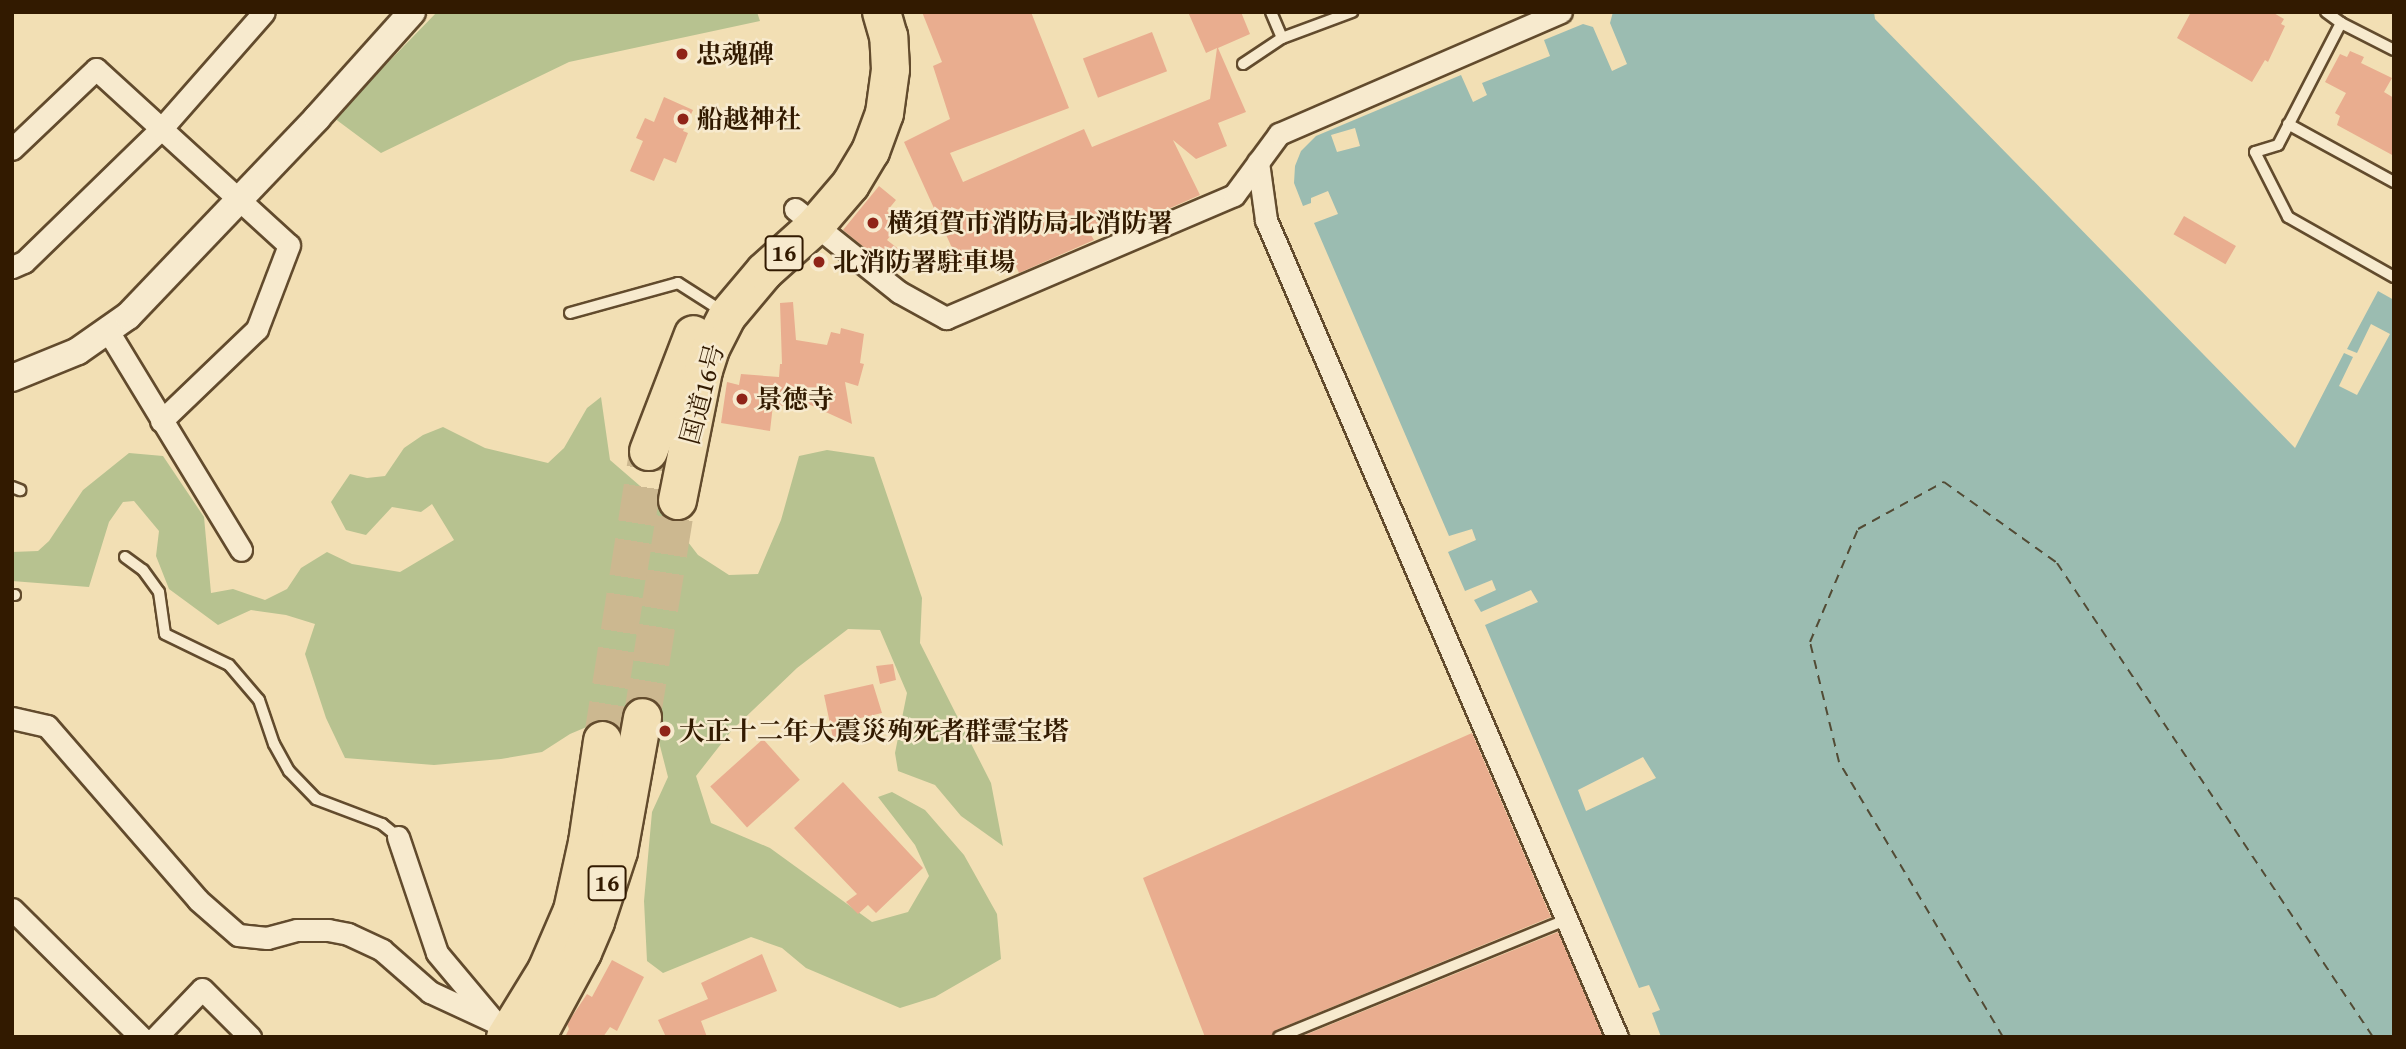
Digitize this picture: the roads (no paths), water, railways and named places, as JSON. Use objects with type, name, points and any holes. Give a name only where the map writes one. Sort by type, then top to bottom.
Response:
[{"type":"highway","name":"国道16号","points":[[805,218],[848,141],[862,105],[866,66],[857,12]]},
{"type":"highway","name":"国道16号","points":[[677,500],[723,280],[850,184],[870,151],[884,113],[890,69],[888,36],[881,12]]},
{"type":"highway","name":"国道16号","points":[[648,451],[693,334],[718,308]]},
{"type":"highway","name":"16","points":[[512,1033],[563,933],[606,824],[642,717]]},
{"type":"highway","name":"16","points":[[602,740],[606,824]]},
{"type":"street","points":[[12,267],[24,262],[162,128],[264,12]]},
{"type":"street","points":[[12,378],[57,361],[108,331],[150,295],[317,118],[412,12]]},
{"type":"street","points":[[805,218],[899,292],[946,318],[1234,195],[1279,134],[1561,12]]},
{"type":"street","points":[[12,149],[96,69],[289,245],[257,329],[161,421]]},
{"type":"street","points":[[1258,162],[1266,220],[1617,1037]]},
{"type":"street","points":[[108,331],[241,550]]},
{"type":"street","points":[[12,718],[47,726],[198,900],[238,935],[267,938],[297,930],[328,930],[348,934],[382,950],[430,992],[512,1033]]},
{"type":"street","points":[[398,837],[437,953],[512,1033]]},
{"type":"street","points":[[12,909],[141,1037]]},
{"type":"street","points":[[156,1037],[202,989],[250,1037]]},
{"type":"lane","points":[[1271,12],[1282,38]]},
{"type":"lane","points":[[1243,64],[1282,38],[1352,12]]},
{"type":"lane","points":[[2326,12],[2341,23],[2394,50]]},
{"type":"lane","points":[[2341,23],[2278,145],[2255,152],[2288,217],[2394,277]]},
{"type":"lane","points":[[2288,124],[2394,181]]},
{"type":"lane","points":[[570,313],[678,283],[718,308]]},
{"type":"lane","points":[[125,557],[143,570],[159,592],[165,634],[229,665],[258,700],[274,744],[289,771],[316,799],[382,824],[398,837]]},
{"type":"lane","points":[[1279,1037],[1566,920]]},
{"type":"water","points":[[1613,12],[1874,12],[1875,19],[2295,448],[2344,353],[2353,357],[2339,386],[2357,395],[2390,334],[2371,324],[2357,353],[2347,349],[2378,291],[2394,300],[2394,1037],[1661,1037],[1652,1013],[1660,1010],[1649,985],[1639,988],[1485,625],[1538,602],[1531,590],[1481,612],[1474,600],[1496,590],[1492,580],[1465,591],[1448,552],[1476,540],[1472,529],[1449,536],[1314,223],[1338,214],[1328,191],[1311,198],[1311,203],[1303,206],[1294,183],[1295,166],[1301,151],[1316,136],[1461,75],[1473,102],[1487,95],[1482,83],[1550,56],[1544,40],[1583,24],[1593,27],[1612,71],[1627,64],[1610,23]],"holes":[[[1355,128],[1360,146],[1337,152],[1331,135]],[[1643,757],[1656,778],[1586,811],[1578,790]]]},
{"type":"tunnel","points":[[602,740],[648,451]]},
{"type":"tunnel","points":[[642,717],[677,500]]},
{"type":"place","name":"忠魂碑","points":[[682,54]]},
{"type":"place","name":"船越神社","points":[[683,119]]},
{"type":"place","name":"横須賀市消防局北消防署","points":[[873,223]]},
{"type":"place","name":"北消防署駐車場","points":[[819,262]]},
{"type":"place","name":"景徳寺","points":[[742,399]]},
{"type":"place","name":"大正十二年大震災殉死者群霊宝塔","points":[[665,731]]}]
